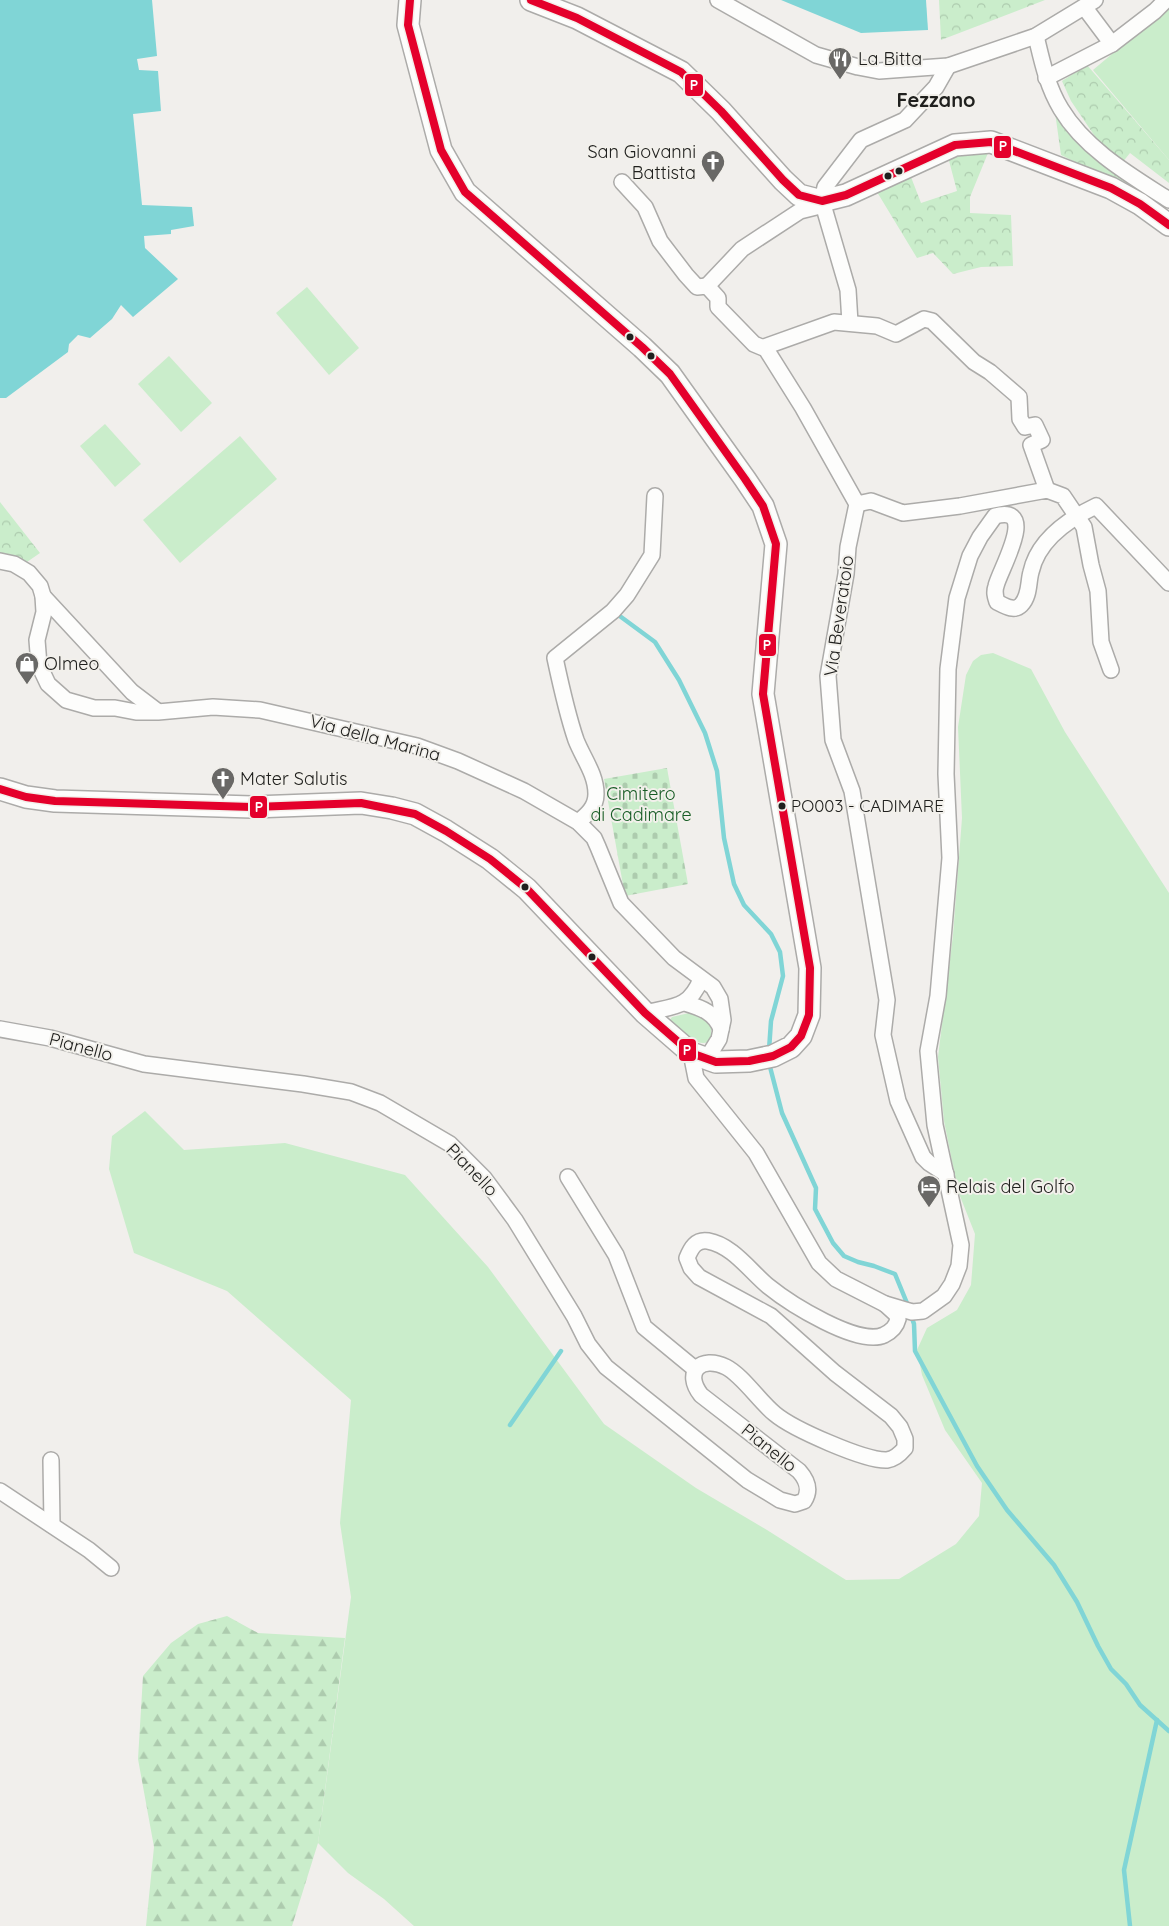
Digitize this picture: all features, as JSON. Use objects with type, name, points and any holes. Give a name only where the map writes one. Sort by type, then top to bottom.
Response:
[{"type":"main road","points":[[0,789],[26,797],[55,801],[252,807],[361,803],[414,814],[446,831],[490,859],[527,888],[645,1013],[698,1056],[716,1062],[749,1061],[773,1056],[791,1047],[801,1036],[809,1015],[810,968],[763,694],[776,544],[763,506],[670,374],[642,347],[465,192],[441,150],[408,25],[410,0]]},
{"type":"main road","points":[[530,0],[577,18],[681,72],[721,111],[783,180],[799,195],[822,201],[846,195],[955,145],[991,142],[1111,188],[1140,204],[1169,225]]},
{"type":"street","points":[[718,0],[816,55],[879,71],[948,66],[1036,36],[1090,4],[1112,44]]},
{"type":"street","points":[[1046,78],[1112,44],[1150,6],[1166,0]]},
{"type":"street","points":[[1036,36],[1046,78],[1060,108],[1078,131],[1120,168],[1169,200]]},
{"type":"street","points":[[850,323],[848,290],[822,201],[825,187],[861,140],[905,120],[936,87],[948,66]]},
{"type":"street","points":[[622,182],[645,206],[660,241],[697,287],[707,286],[742,249],[800,211],[816,207],[822,201]]},
{"type":"street","points":[[707,286],[718,298],[718,307],[754,344],[764,347],[834,322],[877,326],[896,334],[924,319],[932,320],[974,362],[990,372],[1019,397],[1020,419],[1025,427],[1034,425],[1042,440],[1031,445],[1047,490]]},
{"type":"street","points":[[764,347],[803,408],[857,504],[871,501],[903,513],[960,506],[1047,490],[1064,496],[1084,527],[1091,565],[1095,573],[1100,611],[1101,642],[1111,670]]},
{"type":"street","points":[[655,496],[652,555],[627,594],[613,611],[555,658],[560,685],[576,741],[594,780],[596,796],[590,812],[578,822],[594,838],[621,902],[674,958],[713,988],[720,999],[723,1020],[719,1039],[698,1056],[696,1078],[756,1152],[819,1263],[836,1279],[885,1304],[912,1312],[923,1311],[944,1296],[952,1284],[959,1266],[961,1245],[935,1125],[928,1051],[938,996],[950,858],[946,774],[946,716],[949,661],[957,598],[970,556],[980,537],[995,516],[1009,515],[1016,523],[1012,546],[994,592],[997,602],[1013,609],[1025,599],[1031,570],[1041,548],[1077,515],[1096,506],[1169,584]]},
{"type":"street","name":"Via Beveratoio","points":[[857,504],[848,547],[846,574],[828,676],[834,740],[852,791],[887,1000],[883,1035],[898,1101],[923,1156],[929,1163],[946,1174]]},
{"type":"street","points":[[0,561],[14,564],[29,572],[40,586],[43,596],[132,692],[158,712]]},
{"type":"street","name":"Via della Marina","points":[[43,596],[44,612],[37,640],[39,665],[48,684],[66,700],[94,708],[158,712],[213,707],[260,710],[417,746],[458,761],[524,790],[578,822]]},
{"type":"street","points":[[685,1003],[696,992],[702,979]]},
{"type":"street","points":[[645,1013],[685,1003],[696,1006],[711,1014],[717,1020],[721,1030]]},
{"type":"street","name":"Pianello","points":[[0,1029],[50,1038],[144,1064],[303,1084],[350,1092],[380,1104],[450,1144],[484,1178],[515,1220],[574,1316],[588,1344],[606,1367],[746,1480],[780,1500],[795,1504],[804,1501],[808,1492],[805,1478],[701,1395],[695,1387],[693,1379],[695,1369],[703,1364],[714,1364],[726,1368],[777,1416],[814,1436],[854,1453],[875,1459],[889,1460],[899,1456],[905,1448],[905,1439],[900,1427],[891,1416],[835,1373],[771,1316],[699,1277],[691,1268],[687,1258],[690,1249],[698,1242],[707,1241],[720,1245],[784,1298],[806,1312],[850,1333],[870,1337],[881,1336],[890,1332],[897,1326],[898,1319],[885,1304]]},
{"type":"street","points":[[568,1177],[616,1255],[644,1327],[695,1369]]},
{"type":"street","points":[[51,1460],[52,1525]]},
{"type":"street","points":[[0,1491],[89,1550],[110,1568]]},
{"type":"green space","points":[[939,0],[1045,0],[941,40]]},
{"type":"green space","points":[[1169,6],[1169,160],[1093,70]]},
{"type":"green space","points":[[1087,65],[1169,160],[1169,183],[1130,153],[1122,163],[1096,138],[1071,101],[1062,81]]},
{"type":"green space","points":[[1052,91],[1073,125],[1137,187],[1142,195],[1061,155]]},
{"type":"green space","points":[[988,153],[970,197],[970,213],[1011,215],[1013,266],[981,267],[953,274],[933,253],[917,258],[877,192],[911,177],[921,203],[957,191],[948,157]]},
{"type":"green space","points":[[307,287],[359,348],[329,375],[276,313]]},
{"type":"green space","points":[[169,356],[212,403],[181,432],[138,384]]},
{"type":"green space","points":[[105,424],[141,464],[115,487],[80,446]]},
{"type":"green space","points":[[240,436],[277,479],[180,563],[143,520]]},
{"type":"green space","points":[[0,502],[40,553],[27,562],[0,553]]},
{"type":"green space","points":[[993,653],[1031,669],[1065,732],[1169,893],[1169,1926],[414,1926],[384,1899],[348,1873],[318,1843],[351,1597],[340,1523],[351,1400],[227,1291],[134,1253],[109,1169],[112,1136],[145,1111],[184,1150],[285,1143],[405,1175],[488,1267],[604,1424],[696,1488],[846,1580],[899,1579],[956,1544],[979,1516],[982,1483],[945,1430],[922,1375],[917,1350],[927,1328],[957,1310],[971,1285],[975,1234],[958,1191],[944,1121],[938,1057],[953,935],[962,818],[958,727],[966,675],[973,661],[981,655]]},
{"type":"green space","name":"Cimitero di Cadimare","points":[[667,768],[688,884],[625,896],[604,779]]},
{"type":"green space","points":[[693,1012],[700,1014],[711,1025],[711,1036],[708,1042],[703,1043],[692,1040],[676,1029],[669,1021],[672,1017]]},
{"type":"green space","points":[[227,1616],[258,1633],[345,1638],[318,1843],[292,1926],[146,1926],[154,1847],[138,1759],[143,1676],[171,1643],[198,1624]]},
{"type":"water","points":[[0,0],[152,0],[157,56],[137,59],[139,70],[158,71],[161,111],[133,114],[142,205],[192,207],[194,226],[171,230],[171,234],[144,236],[145,248],[178,279],[133,317],[121,305],[112,319],[90,338],[78,335],[69,344],[68,352],[6,398],[0,398]]},
{"type":"water","points":[[781,0],[926,0],[928,30],[861,33]]},
{"type":"waterway","points":[[617,614],[655,642],[679,680],[705,733],[717,771],[724,838],[734,884],[744,905],[771,934],[780,952],[783,976],[771,1021],[769,1050]]},
{"type":"waterway","points":[[769,1063],[782,1113],[816,1188],[815,1209],[833,1243],[844,1256],[895,1274],[909,1308]]},
{"type":"waterway","points":[[911,1315],[914,1324],[915,1351],[977,1466],[1007,1510],[1054,1565],[1077,1602],[1111,1669],[1126,1684],[1140,1705],[1169,1731]]},
{"type":"waterway","points":[[510,1425],[561,1351]]},
{"type":"waterway","points":[[1130,1926],[1124,1870],[1157,1720]]},
{"type":"transit line","name":"P","points":[[0,789],[26,797],[55,801],[252,807],[361,803],[415,814],[490,859],[527,889],[645,1013],[691,1053],[716,1062],[749,1061],[773,1056],[791,1047],[801,1036],[809,1015],[810,968],[763,694],[776,544],[763,506],[670,374],[642,347],[465,192],[441,150],[408,25],[410,0]]},
{"type":"transit line","name":"P","points":[[531,0],[577,18],[681,72],[721,111],[783,180],[799,195],[822,201],[846,195],[955,145],[991,142],[1111,188],[1140,204],[1169,225]]},
{"type":"place","name":"La Bitta","points":[[840,80]]},
{"type":"place","name":"San Giovanni Battista","points":[[713,183]]},
{"type":"place","name":"Olmeo","points":[[27,685]]},
{"type":"place","name":"Mater Salutis","points":[[223,800]]},
{"type":"place","name":"PO003 - CADIMARE","points":[[782,806]]},
{"type":"place","name":"Relais del Golfo","points":[[929,1208]]},
{"type":"district","name":"Fezzano","points":[[936,100]]}]
